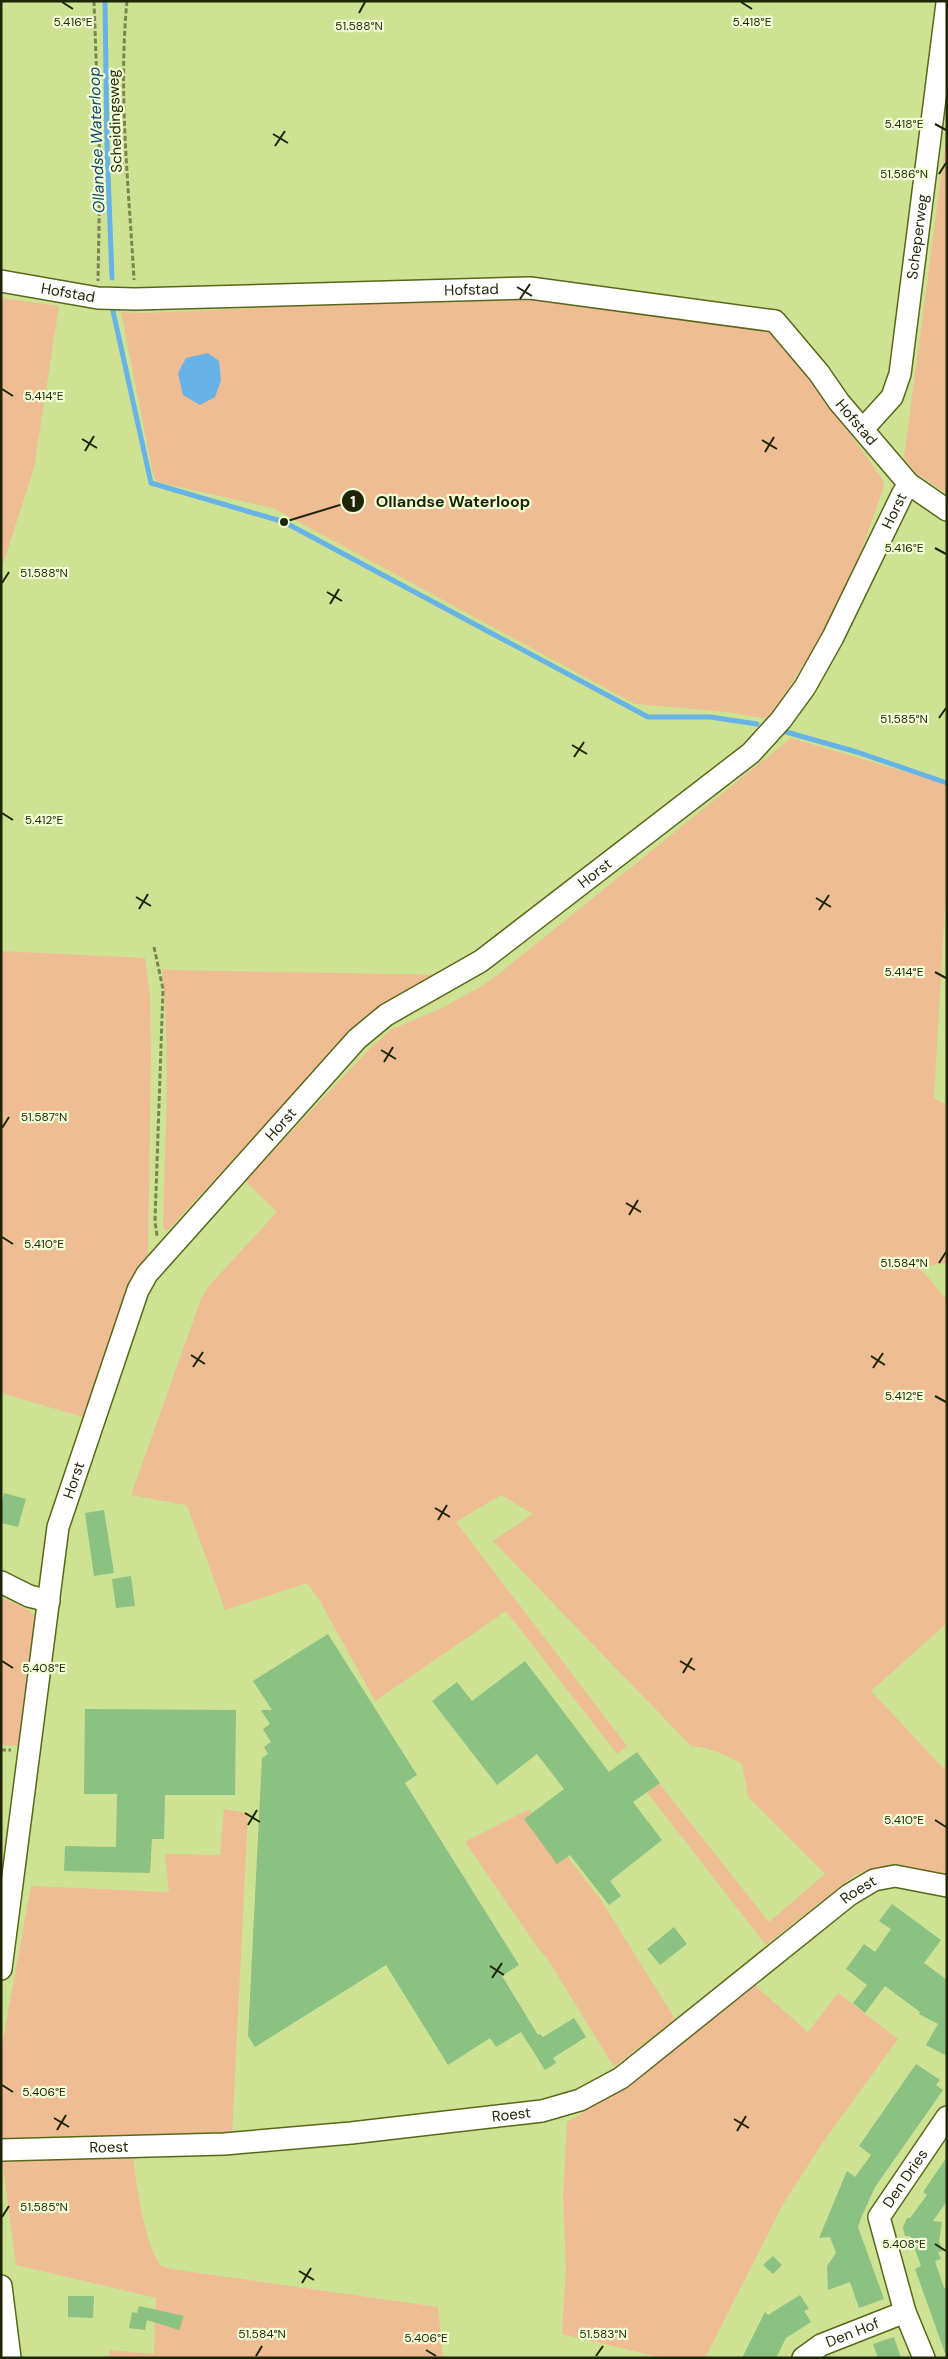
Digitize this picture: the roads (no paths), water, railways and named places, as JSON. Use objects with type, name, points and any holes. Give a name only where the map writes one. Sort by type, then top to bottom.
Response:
[{"type":"street","name":"Scheperweg","points":[[863,429],[892,397],[900,374],[947,3]]},
{"type":"street","name":"Hofstad","points":[[1,281],[98,298],[136,299],[530,288],[775,321],[819,373],[839,402],[909,484],[947,510]]},
{"type":"street","name":"Horst","points":[[1,1969],[58,1527],[138,1290],[159,1259],[357,1039],[386,1016],[481,962],[752,753],[781,720],[804,687],[832,637],[909,484]]},
{"type":"street","points":[[1,1582],[29,1596],[49,1601]]},
{"type":"street","name":"Roest","points":[[1,2150],[224,2144],[351,2133],[542,2111],[580,2100],[621,2078],[849,1895],[874,1880],[895,1876],[947,1886]]},
{"type":"street","name":"Den Dries","points":[[924,2358],[905,2312],[879,2217],[947,2117]]},
{"type":"street","points":[[1,2286],[10,2358]]},
{"type":"street","name":"Den Hof","points":[[803,2358],[821,2345],[905,2312]]},
{"type":"water","points":[[208,353],[219,361],[221,380],[215,397],[200,405],[183,395],[178,373],[186,358]]},
{"type":"waterway","name":"Ollandse Waterloop","points":[[105,1],[107,147],[112,278]]},
{"type":"waterway","name":"Ollandse Waterloop","points":[[113,311],[151,483],[284,522],[648,717],[710,717],[757,724]]},
{"type":"waterway","name":"Ollandse Waterloop","points":[[786,732],[857,752],[947,783]]},
{"type":"place","name":"Ollandse Waterloop","points":[[284,522]]}]
